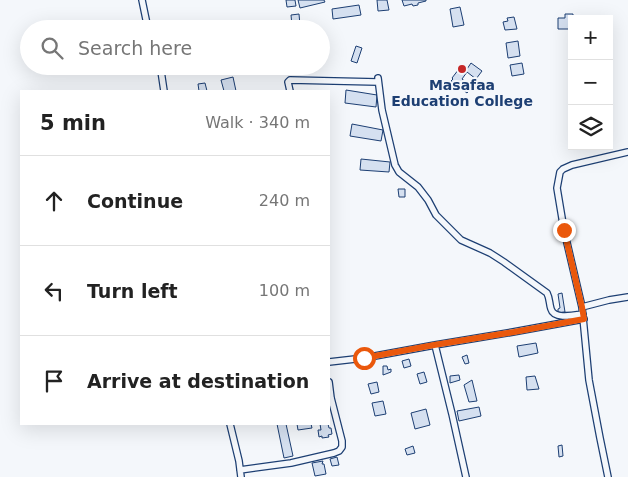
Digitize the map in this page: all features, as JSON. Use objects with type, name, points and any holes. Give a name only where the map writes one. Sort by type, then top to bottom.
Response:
[{"type":"street","points":[[142,0],[146,20]]},
{"type":"street","points":[[162,75],[164,90]]},
{"type":"street","points":[[290,90],[289,80],[378,80],[382,110],[395,165],[399,172],[418,187],[436,215],[461,240],[504,262],[547,293],[553,313],[562,316],[583,314]]},
{"type":"street","points":[[608,477],[589,380],[583,314],[562,223],[557,188],[560,172],[563,169],[572,165],[628,152]]},
{"type":"street","points":[[330,362],[364,358],[514,332],[583,314],[609,300],[628,297]]},
{"type":"street","points":[[434,345],[466,477]]},
{"type":"street","points":[[240,470],[305,460],[339,451],[342,447],[342,441],[330,390]]},
{"type":"street","points":[[230,425],[241,477]]},
{"type":"building","points":[[286,0],[295,0],[296,6],[287,7]]},
{"type":"building","points":[[298,0],[324,0],[325,2],[300,8]]},
{"type":"building","points":[[377,0],[387,0],[389,10],[378,11]]},
{"type":"building","points":[[402,0],[426,1],[418,3],[418,5],[404,6]]},
{"type":"building","points":[[359,5],[361,15],[333,19],[332,9]]},
{"type":"building","points":[[460,7],[464,25],[453,27],[450,9]]},
{"type":"building","points":[[299,14],[300,20],[291,20],[291,15]]},
{"type":"building","points":[[565,14],[573,14],[568,15],[568,29],[558,29],[558,18],[565,18]]},
{"type":"building","points":[[514,17],[517,29],[505,30],[503,22],[508,21],[507,18]]},
{"type":"building","points":[[518,41],[520,56],[508,58],[506,43]]},
{"type":"building","points":[[356,46],[362,48],[357,63],[351,61]]},
{"type":"building","points":[[471,63],[482,71],[476,79],[467,72],[462,79],[472,87],[467,93],[451,81],[462,65],[467,69]]},
{"type":"building","points":[[522,63],[524,74],[512,76],[510,65]]},
{"type":"building","points":[[233,77],[236,90],[224,90],[221,80]]},
{"type":"building","points":[[205,83],[207,90],[199,90],[198,84]]},
{"type":"building","points":[[346,90],[377,95],[376,107],[345,103]]},
{"type":"building","points":[[352,124],[383,130],[381,141],[350,136]]},
{"type":"building","points":[[361,159],[390,162],[389,172],[360,170]]},
{"type":"building","points":[[398,189],[405,189],[405,197],[399,197]]},
{"type":"building","points":[[562,293],[565,312],[558,313],[560,308],[558,294]]},
{"type":"building","points":[[536,343],[538,353],[519,357],[517,346]]},
{"type":"building","points":[[467,355],[469,363],[465,364],[462,357]]},
{"type":"building","points":[[409,359],[411,366],[404,368],[402,361]]},
{"type":"building","points":[[383,366],[387,366],[388,370],[391,369],[391,372],[383,375]]},
{"type":"building","points":[[424,372],[427,382],[420,384],[417,374]]},
{"type":"building","points":[[459,375],[460,380],[450,383],[450,376]]},
{"type":"building","points":[[535,376],[539,389],[527,390],[526,377]]},
{"type":"building","points":[[472,380],[477,401],[469,402],[464,385]]},
{"type":"building","points":[[377,382],[379,392],[371,394],[368,384]]},
{"type":"building","points":[[383,401],[386,414],[375,416],[372,403]]},
{"type":"building","points":[[479,407],[481,416],[459,421],[457,411]]},
{"type":"building","points":[[426,409],[430,425],[415,429],[411,413]]},
{"type":"building","points":[[277,425],[286,425],[293,456],[284,458]]},
{"type":"building","points":[[297,425],[311,425],[312,428],[298,430]]},
{"type":"building","points":[[320,425],[328,425],[332,434],[328,435],[329,437],[319,437],[318,430],[321,430]]},
{"type":"building","points":[[562,445],[563,456],[559,457],[558,446]]},
{"type":"building","points":[[413,446],[415,453],[407,455],[405,449]]},
{"type":"building","points":[[337,457],[339,465],[332,466],[330,459]]},
{"type":"building","points":[[323,461],[322,464],[324,464],[326,474],[315,476],[312,463]]},
{"type":"place","name":"Masafaa Education College","points":[[462,69]]},
{"type":"route","points":[[364,358],[584,319],[564,230]]}]
